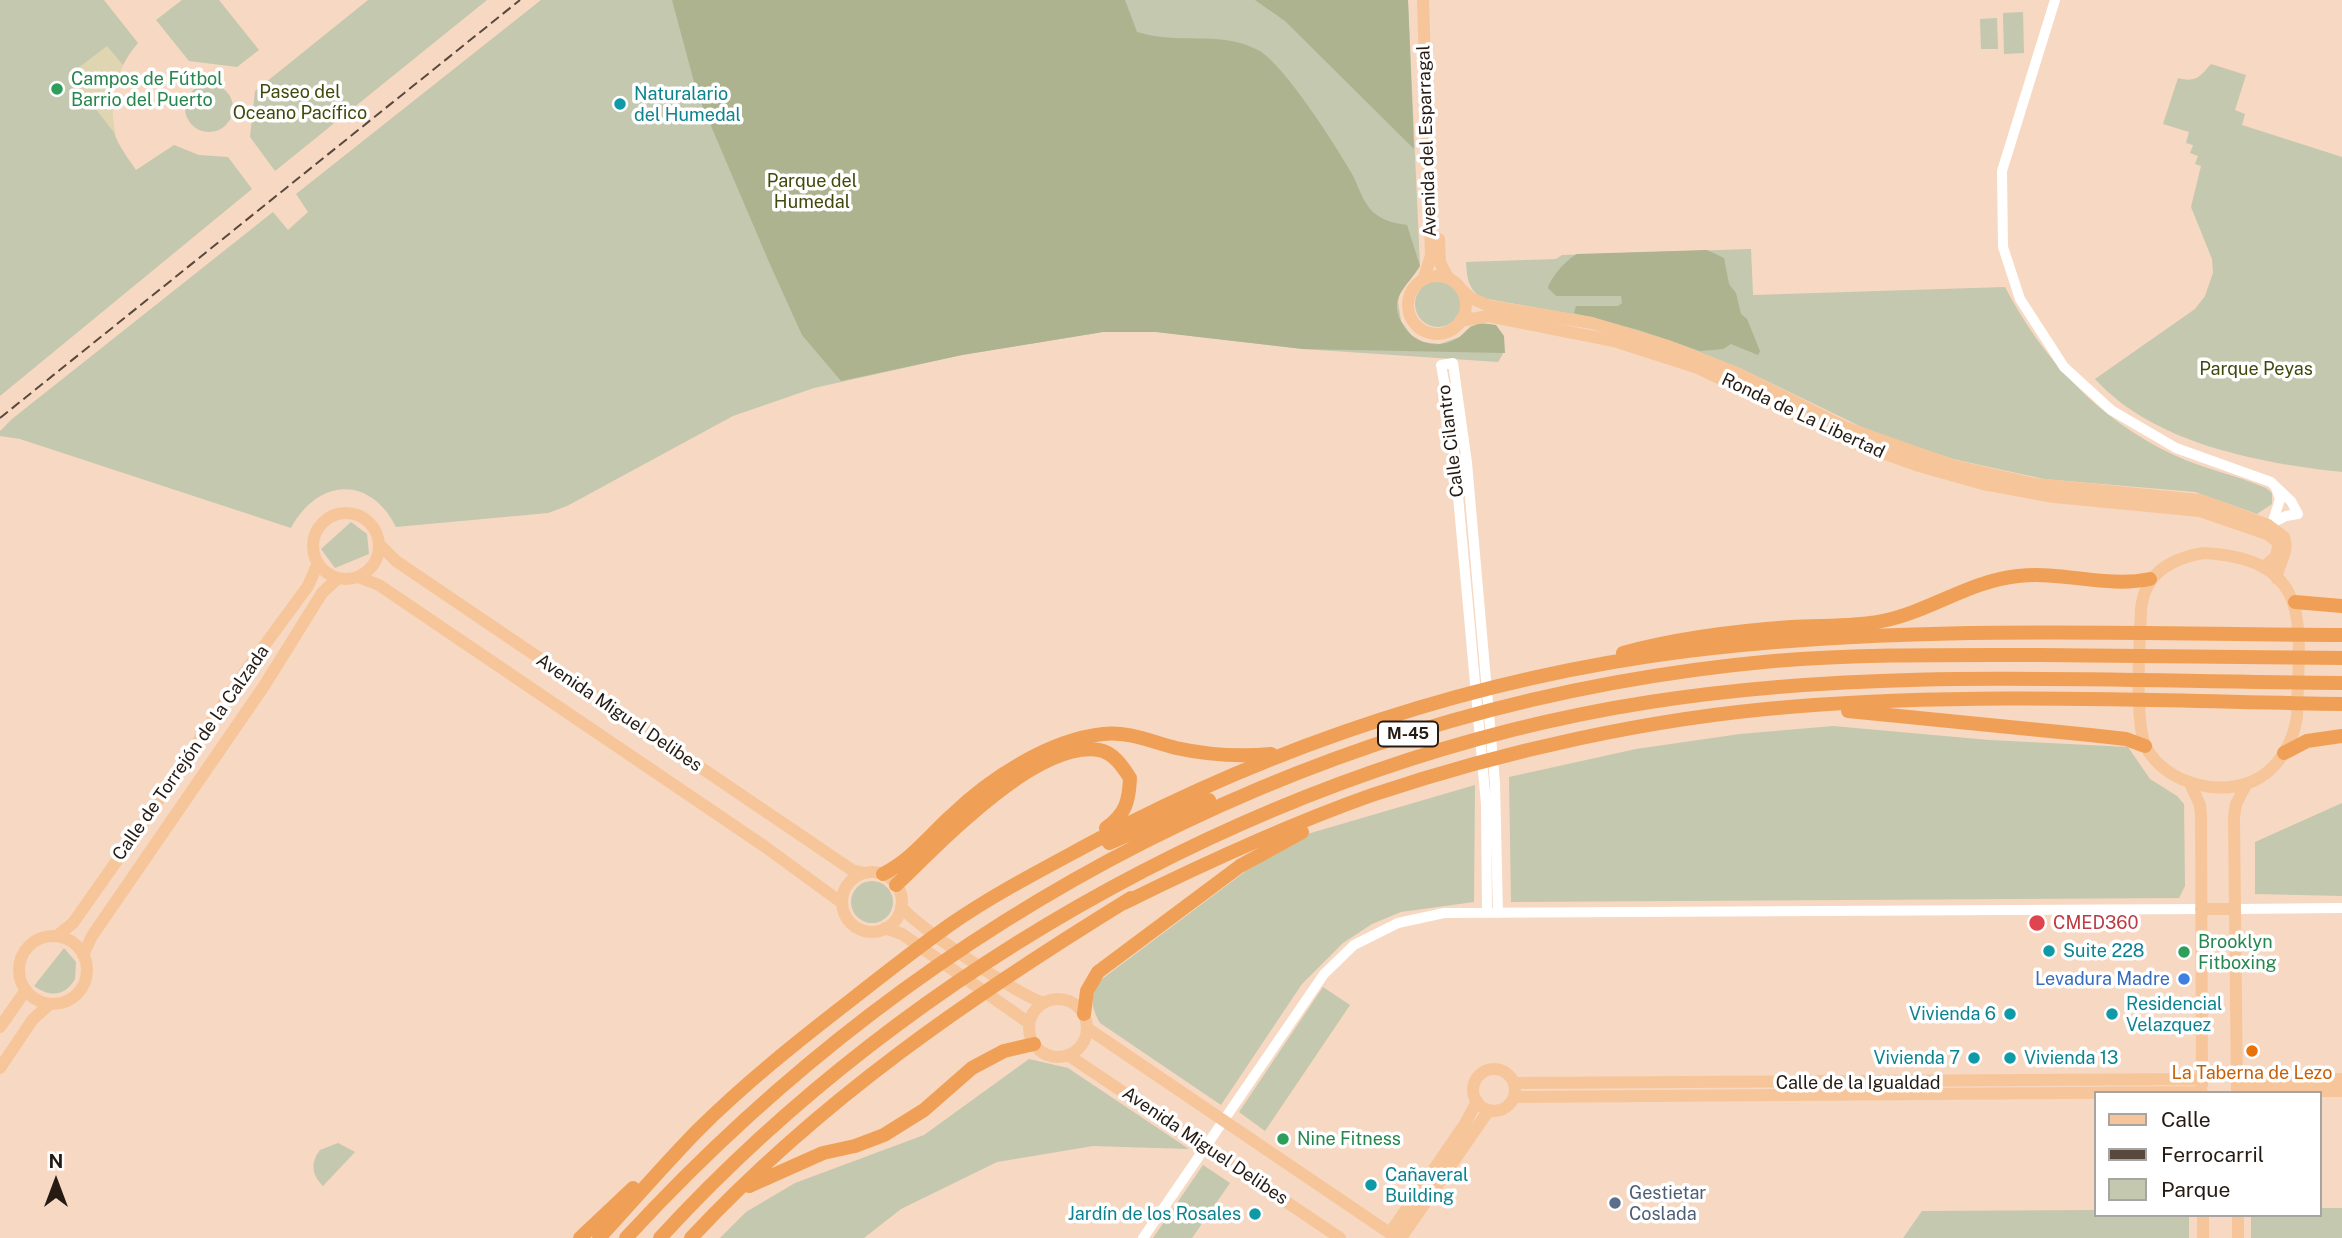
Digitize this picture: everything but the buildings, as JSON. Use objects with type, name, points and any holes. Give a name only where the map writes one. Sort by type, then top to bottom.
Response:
[{"type":"highway","points":[[580,1238],[805,1035],[953,923],[1034,873],[1145,814],[1283,753],[1392,716],[1555,674],[1630,651],[1678,641],[1749,631],[1881,621],[1914,612],[1967,589],[2004,578],[2065,576],[2122,584],[2150,579]]},
{"type":"highway","points":[[2296,608],[2342,606]]},
{"type":"highway","points":[[1555,674],[1684,652],[1854,637],[1938,634],[2342,635]]},
{"type":"highway","name":"M-45","points":[[626,1238],[734,1128],[797,1072],[863,1019],[1014,914],[1117,854],[1300,770],[1405,735],[1545,698],[1640,679],[1774,661],[1904,654],[2342,658]]},
{"type":"highway","name":"M-45","points":[[660,1238],[754,1142],[829,1077],[950,985],[1003,950],[1141,872],[1237,828],[1353,780],[1460,745],[1648,702],[1747,690],[1909,679],[2342,683]]},
{"type":"highway","points":[[1124,903],[1253,842],[1374,795],[1529,751],[1727,715],[1788,707],[1943,700],[2342,704]]},
{"type":"highway","points":[[1727,715],[1845,711],[1908,715],[2102,736],[2145,746]]},
{"type":"highway","points":[[883,874],[912,856],[952,814],[997,778],[1071,741],[1105,733],[1126,734],[1178,748],[1234,757],[1283,753]]},
{"type":"highway","points":[[2284,753],[2307,741],[2342,736]]},
{"type":"highway","points":[[896,885],[968,816],[1006,786],[1050,761],[1079,751],[1101,750],[1117,760],[1130,778],[1128,804],[1119,818],[1042,864],[1034,873]]},
{"type":"highway","points":[[897,965],[1023,888],[1116,839],[1225,793],[1287,771],[1300,770]]},
{"type":"highway","points":[[1086,1021],[1091,981],[1153,931],[1274,845],[1355,807],[1374,795]]},
{"type":"highway","points":[[691,1238],[834,1102],[894,1055],[997,982],[1223,842],[1237,828]]},
{"type":"highway","points":[[735,1194],[785,1168],[884,1135],[924,1110],[972,1068],[1004,1051],[1034,1044]]},
{"type":"highway","points":[[599,1238],[697,1131]]},
{"type":"main road","name":"Avenida del Esparragal","points":[[1423,0],[1431,256],[1423,279]]},
{"type":"main road","name":"Avenida del Esparragal","points":[[1431,0],[1439,256],[1449,279]]},
{"type":"main road","points":[[1436,276],[1449,279],[1461,289],[1465,309],[1460,321],[1447,332],[1430,333],[1415,324],[1408,309],[1408,300],[1416,285],[1423,279],[1436,276]]},
{"type":"main road","name":"Ronda de La Libertad","points":[[1461,289],[1481,304],[1592,323],[1703,358],[1847,428],[1951,466],[2035,484],[2200,500],[2271,523]]},
{"type":"main road","name":"Ronda de La Libertad","points":[[1460,321],[1479,316],[1516,320],[1614,341],[1665,356],[1733,383],[1855,443],[1983,484],[2074,500],[2200,511],[2224,518],[2267,534],[2279,543],[2276,556],[2264,567]]},
{"type":"main road","points":[[341,512],[352,513],[371,523],[379,544],[376,560],[358,577],[338,578],[318,564],[313,553],[315,532],[322,523],[341,512]]},
{"type":"main road","points":[[2271,523],[2287,544],[2287,551],[2277,569],[2277,579]]},
{"type":"main road","name":"Avenida Miguel Delibes","points":[[379,544],[396,561],[779,822],[852,870],[864,873]]},
{"type":"main road","points":[[2203,553],[2237,556],[2264,567],[2277,579],[2296,608],[2297,716],[2284,753],[2266,773],[2247,783],[2224,786],[2190,783],[2168,773],[2145,746],[2140,715],[2143,596],[2150,579],[2169,563],[2203,553]]},
{"type":"main road","name":"Calle de Torrejón de la Calzada","points":[[57,936],[73,923],[245,672],[308,586],[318,564]]},
{"type":"main road","name":"Avenida Miguel Delibes","points":[[358,577],[390,593],[765,846],[842,903]]},
{"type":"main road","name":"Calle de Torrejón de la Calzada","points":[[83,955],[92,936],[264,686],[322,593],[338,578]]},
{"type":"main road","points":[[2190,783],[2200,805],[2202,1088]]},
{"type":"main road","points":[[2237,1088],[2234,817],[2236,804],[2247,783]]},
{"type":"main road","points":[[864,873],[883,874],[896,885],[901,907],[896,919],[877,931],[859,929],[846,917],[842,903],[845,887],[864,873]]},
{"type":"main road","points":[[901,907],[918,922],[1022,993],[1044,1003]]},
{"type":"main road","points":[[2201,909],[2235,909]]},
{"type":"main road","points":[[885,928],[902,934],[1030,1023]]},
{"type":"main road","points":[[57,936],[75,944],[83,955],[87,974],[82,989],[69,1000],[50,1004],[39,1001],[26,990],[19,969],[25,951],[36,940],[57,936]]},
{"type":"main road","points":[[0,1027],[26,990]]},
{"type":"main road","points":[[1066,1000],[1086,1021],[1082,1045],[1068,1055],[1046,1054],[1034,1044],[1030,1023],[1034,1011],[1044,1003],[1066,1000]]},
{"type":"main road","points":[[0,1068],[33,1019],[50,1004]]},
{"type":"main road","name":"Avenida Miguel Delibes","points":[[1086,1021],[1222,1121],[1396,1236]]},
{"type":"main road","name":"Avenida Miguel Delibes","points":[[1068,1055],[1340,1238]]},
{"type":"main road","points":[[1396,1236],[1477,1101],[1474,1085],[1486,1071],[1503,1072],[1514,1083],[1514,1097],[1506,1108],[1489,1110],[1477,1101]]},
{"type":"main road","points":[[2237,1088],[2342,1079]]},
{"type":"main road","name":"Calle de la Igualdad","points":[[1514,1083],[2202,1088]]},
{"type":"main road","name":"Calle de la Igualdad","points":[[1514,1097],[2202,1088]]},
{"type":"main road","points":[[2237,1088],[2342,1091]]},
{"type":"main road","points":[[1396,1236],[1489,1110]]},
{"type":"main road","points":[[2203,1217],[2203,1238]]},
{"type":"main road","points":[[2238,1217],[2238,1238]]},
{"type":"street","points":[[2055,0],[2002,171],[2003,247],[2020,299],[2064,367],[2112,410],[2176,448],[2216,465],[2271,482],[2291,501],[2298,514],[2271,523]]},
{"type":"street","name":"Calle Cilantro","points":[[1490,785],[1473,669],[1451,419],[1441,365],[1453,363],[1461,410],[1484,666],[1490,785],[1493,913]]},
{"type":"street","points":[[2271,482],[2280,499],[2271,523]]},
{"type":"street","points":[[2235,909],[2342,908]]},
{"type":"street","points":[[1143,1238],[1311,989],[1354,944],[1398,923],[1444,913],[2201,909]]},
{"type":"green space","points":[[0,0],[104,0],[138,43],[123,65],[111,103],[113,130],[136,170],[174,145],[199,155],[228,157],[252,189],[0,396]]},
{"type":"green space","points":[[182,0],[219,0],[259,50],[237,67],[189,61],[156,20]]},
{"type":"green space","name":"Paseo del Oceano Pacífico","points":[[368,0],[487,0],[275,171],[250,137],[255,91]]},
{"type":"green space","name":"Parque del Humedal","points":[[541,0],[1408,0],[1420,266],[1401,288],[1398,302],[1401,321],[1412,336],[1423,342],[1440,344],[1462,336],[1471,326],[1496,325],[1502,334],[1503,353],[1498,362],[1303,349],[1156,332],[1103,332],[962,355],[814,388],[733,416],[567,506],[548,513],[396,527],[385,510],[372,498],[358,491],[344,489],[315,499],[302,511],[291,528],[20,439],[0,436],[0,431],[12,419],[273,212],[288,230],[308,212],[296,194]]},
{"type":"green space","name":"Parque del Humedal","points":[[672,0],[1125,0],[1137,32],[1152,36],[1214,39],[1244,44],[1269,58],[1295,88],[1345,161],[1369,208],[1385,220],[1407,225],[1420,266],[1400,294],[1397,309],[1399,318],[1410,334],[1422,342],[1436,344],[1458,338],[1477,324],[1496,325],[1504,336],[1505,353],[1303,349],[1156,332],[1103,332],[962,355],[841,381],[802,335],[769,262],[697,93]]},
{"type":"green space","points":[[1255,0],[1408,0],[1414,149],[1285,21]]},
{"type":"green space","points":[[2023,12],[2024,53],[2004,54],[2003,13]]},
{"type":"green space","points":[[1997,18],[1998,49],[1981,49],[1980,19]]},
{"type":"green space","name":"Parque Peyas","points":[[2211,64],[2246,75],[2235,110],[2245,114],[2242,125],[2342,157],[2342,472],[2276,463],[2209,446],[2176,434],[2119,401],[2095,379],[2195,309],[2205,296],[2213,273],[2212,259],[2191,207],[2201,166],[2195,164],[2198,156],[2190,153],[2193,145],[2186,143],[2189,132],[2163,124],[2178,78],[2194,79]]},
{"type":"green space","points":[[209,84],[226,91],[233,108],[226,125],[209,132],[192,125],[185,108],[192,91]]},
{"type":"green space","points":[[1751,249],[1753,295],[2005,287],[2020,314],[2055,363],[2098,406],[2147,441],[2174,455],[2266,488],[2272,493],[2272,504],[2257,514],[2195,492],[2044,479],[1953,459],[1874,433],[1742,369],[1679,344],[1595,318],[1482,298],[1469,283],[1466,262],[1556,259],[1562,255]]},
{"type":"green space","points":[[1707,250],[1724,258],[1729,284],[1736,293],[1741,314],[1747,319],[1760,351],[1758,355],[1731,344],[1723,349],[1700,351],[1639,330],[1574,313],[1576,306],[1618,306],[1622,303],[1621,296],[1556,296],[1548,288],[1560,269],[1577,254]]},
{"type":"green space","points":[[1438,281],[1454,288],[1461,304],[1454,320],[1438,327],[1422,320],[1415,304],[1422,288]]},
{"type":"green space","points":[[351,522],[367,534],[369,554],[335,568],[321,549]]},
{"type":"green space","points":[[1833,726],[1989,740],[2128,747],[2150,779],[2177,796],[2184,804],[2185,886],[2179,898],[1511,902],[1509,777],[1636,749],[1740,734]]},
{"type":"green space","points":[[1475,785],[1474,902],[1401,912],[1372,924],[1343,943],[1302,984],[1221,1105],[1100,1023],[1094,1011],[1093,1000],[1095,990],[1102,979],[1246,871],[1304,835]]},
{"type":"green space","points":[[2342,803],[2342,896],[2255,894],[2255,842]]},
{"type":"green space","points":[[872,881],[887,887],[893,902],[887,917],[872,923],[857,917],[851,902],[857,887]]},
{"type":"green space","points":[[64,948],[76,962],[75,979],[71,985],[56,993],[45,992],[34,986]]},
{"type":"green space","points":[[1323,987],[1350,1005],[1265,1131],[1239,1112]]},
{"type":"green space","points":[[1029,1059],[1068,1068],[1189,1149],[1093,1146],[997,1162],[901,1209],[864,1238],[720,1238],[746,1212],[795,1183],[924,1135]]},
{"type":"green space","points":[[338,1143],[355,1152],[323,1186],[316,1178],[315,1160],[320,1150]]},
{"type":"green space","points":[[1203,1165],[1230,1183],[1192,1238],[1153,1238]]},
{"type":"green space","points":[[2321,1208],[2342,1208],[2342,1238],[2251,1238],[2251,1217],[2321,1217]]},
{"type":"green space","points":[[2094,1210],[2094,1217],[2189,1217],[2189,1238],[1903,1238],[1922,1211]]},
{"type":"sand","points":[[107,46],[123,65],[113,99],[116,135],[69,75]]},
{"type":"railway","points":[[0,418],[520,0]]},
{"type":"place","name":"Campos de Fútbol Barrio del Puerto","points":[[57,89]]},
{"type":"place","name":"Naturalario del Humedal","points":[[620,104]]},
{"type":"place","name":"CMED360","points":[[2037,923]]},
{"type":"place","name":"Suite 228","points":[[2049,951]]},
{"type":"place","name":"Brooklyn Fitboxing","points":[[2184,952]]},
{"type":"place","name":"Levadura Madre","points":[[2184,979]]},
{"type":"place","name":"Vivienda 6","points":[[2010,1014]]},
{"type":"place","name":"Residencial Velazquez","points":[[2112,1014]]},
{"type":"place","name":"La Taberna de Lezo","points":[[2252,1051]]},
{"type":"place","name":"Vivienda 7","points":[[1974,1058]]},
{"type":"place","name":"Vivienda 13","points":[[2010,1058]]},
{"type":"place","name":"Nine Fitness","points":[[1283,1139]]},
{"type":"place","name":"Cañaveral Building","points":[[1371,1185]]},
{"type":"place","name":"Gestietar Coslada","points":[[1615,1203]]},
{"type":"place","name":"Jardín de los Rosales","points":[[1255,1214]]}]
